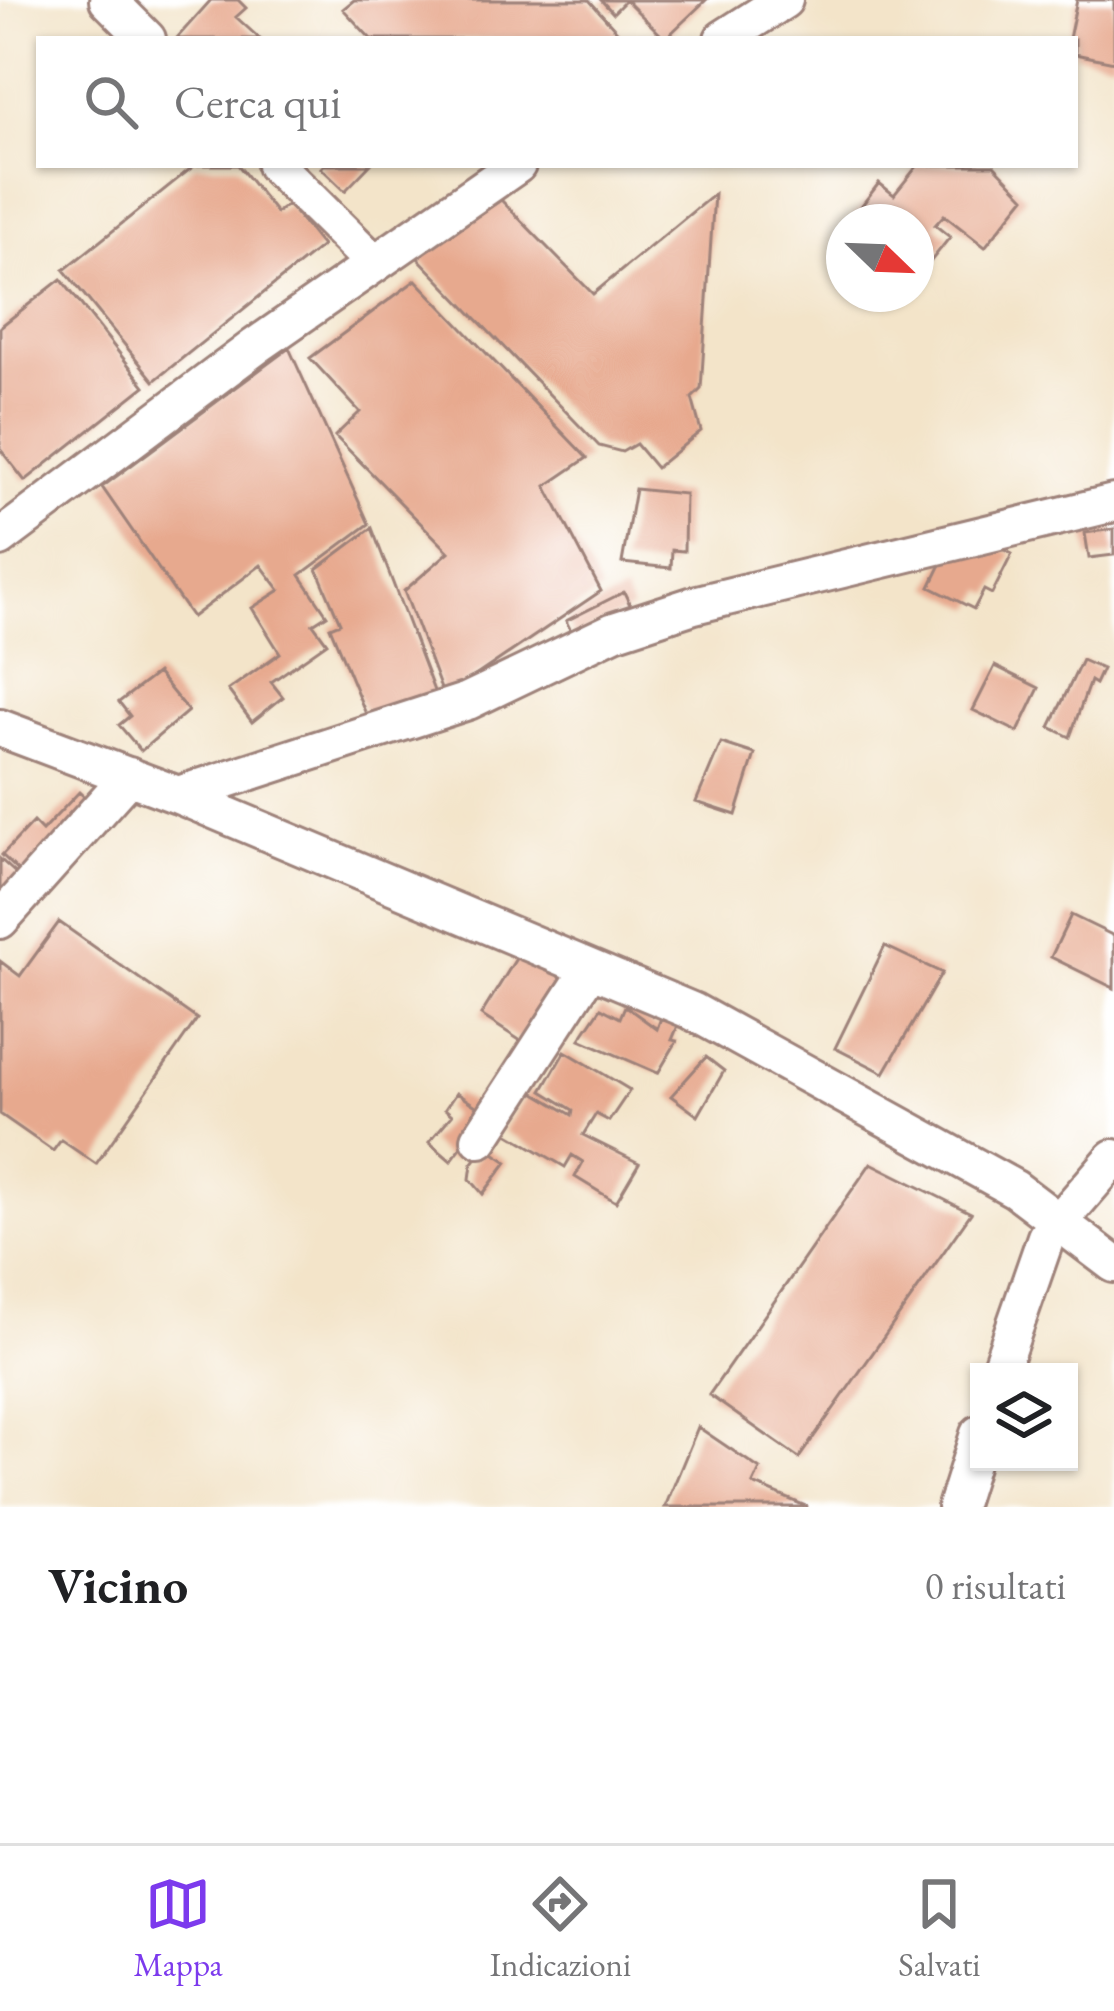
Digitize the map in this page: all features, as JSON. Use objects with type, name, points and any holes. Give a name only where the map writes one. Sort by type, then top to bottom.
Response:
[{"type":"street","points":[[108,0],[144,36]]},
{"type":"street","points":[[728,36],[784,0]]},
{"type":"street","points":[[278,168],[374,263]]},
{"type":"street","points":[[0,538],[374,263],[513,168]]},
{"type":"street","points":[[178,795],[468,701],[614,631],[694,605],[1114,503]]},
{"type":"street","points":[[0,728],[178,795],[729,1031],[1016,1190],[1114,1264]]},
{"type":"street","points":[[0,920],[129,776]]},
{"type":"street","points":[[480,1139],[506,1091],[589,971]]},
{"type":"street","points":[[1002,1363],[1026,1286],[1058,1221],[1114,1158]]},
{"type":"street","points":[[956,1507],[970,1463]]},
{"type":"building","points":[[211,0],[238,0],[246,8],[236,17],[257,36],[179,36]]},
{"type":"building","points":[[354,0],[589,0],[621,36],[368,36],[343,9]]},
{"type":"building","points":[[601,0],[626,0],[613,13]]},
{"type":"building","points":[[626,0],[706,0],[668,36],[662,36]]},
{"type":"building","points":[[1077,0],[1114,0],[1114,62],[1078,55],[1078,36],[1070,36]]},
{"type":"building","points":[[191,168],[240,168],[276,213],[288,204],[322,246],[154,381],[64,270]]},
{"type":"building","points":[[321,168],[367,168],[345,191]]},
{"type":"building","points":[[916,168],[997,168],[1025,197],[985,247],[944,215],[935,225],[950,237],[934,257],[934,204],[863,204],[879,183],[894,195]]},
{"type":"building","points":[[714,194],[701,389],[692,398],[701,431],[656,468],[636,444],[622,452],[599,446],[417,257],[501,200],[593,294]]},
{"type":"building","points":[[61,279],[145,386],[25,481],[0,449],[0,327]]},
{"type":"building","points":[[416,280],[587,458],[546,486],[601,591],[444,697],[404,591],[449,552],[335,436],[360,412],[310,358]]},
{"type":"building","points":[[289,348],[369,524],[300,575],[327,615],[313,624],[327,643],[271,682],[283,697],[252,722],[228,690],[280,653],[252,608],[280,590],[261,565],[192,617],[102,487]]},
{"type":"building","points":[[635,489],[685,494],[684,551],[672,550],[671,568],[622,563]]},
{"type":"building","points":[[372,528],[437,699],[371,726],[330,627],[340,623],[317,569]]},
{"type":"building","points":[[1114,529],[1114,555],[1089,558],[1085,533]]},
{"type":"building","points":[[950,546],[1000,548],[1012,554],[992,594],[984,590],[974,609],[930,587]]},
{"type":"building","points":[[624,592],[632,609],[574,637],[566,621]]},
{"type":"building","points":[[1082,660],[1102,669],[1095,684],[1090,681],[1070,737],[1050,727]]},
{"type":"building","points":[[995,666],[1039,688],[1018,732],[973,710]]},
{"type":"building","points":[[157,673],[188,711],[141,751],[119,725],[130,716],[119,702]]},
{"type":"building","points":[[721,743],[755,754],[736,815],[696,802]]},
{"type":"building","points":[[79,792],[94,806],[58,844],[48,836],[57,845],[26,878],[2,855],[33,822],[42,831]]},
{"type":"building","points":[[0,859],[21,878],[0,900]]},
{"type":"building","points":[[1071,915],[1114,936],[1114,988],[1051,957]]},
{"type":"building","points":[[59,922],[197,1019],[96,1164],[61,1140],[53,1151],[0,1114],[0,961],[20,976]]},
{"type":"building","points":[[885,946],[942,973],[884,1073],[835,1048]]},
{"type":"building","points":[[517,957],[562,977],[521,1041],[481,1015]]},
{"type":"building","points":[[625,1006],[657,1029],[662,1015],[679,1023],[672,1040],[677,1041],[658,1073],[580,1039],[601,1008],[620,1018]]},
{"type":"building","points":[[565,1051],[630,1090],[609,1121],[596,1114],[583,1135],[639,1163],[616,1202],[575,1177],[583,1162],[572,1155],[565,1167],[504,1131],[530,1090],[572,1115],[573,1110],[542,1091]]},
{"type":"building","points":[[706,1057],[724,1071],[698,1116],[671,1096]]},
{"type":"building","points":[[456,1093],[479,1108],[474,1130],[451,1161],[429,1142],[452,1115],[445,1109]]},
{"type":"building","points":[[485,1147],[507,1162],[483,1194],[470,1179],[472,1164]]},
{"type":"building","points":[[871,1163],[971,1213],[799,1458],[709,1395]]},
{"type":"building","points":[[698,1427],[760,1469],[753,1484],[808,1507],[665,1507]]}]
